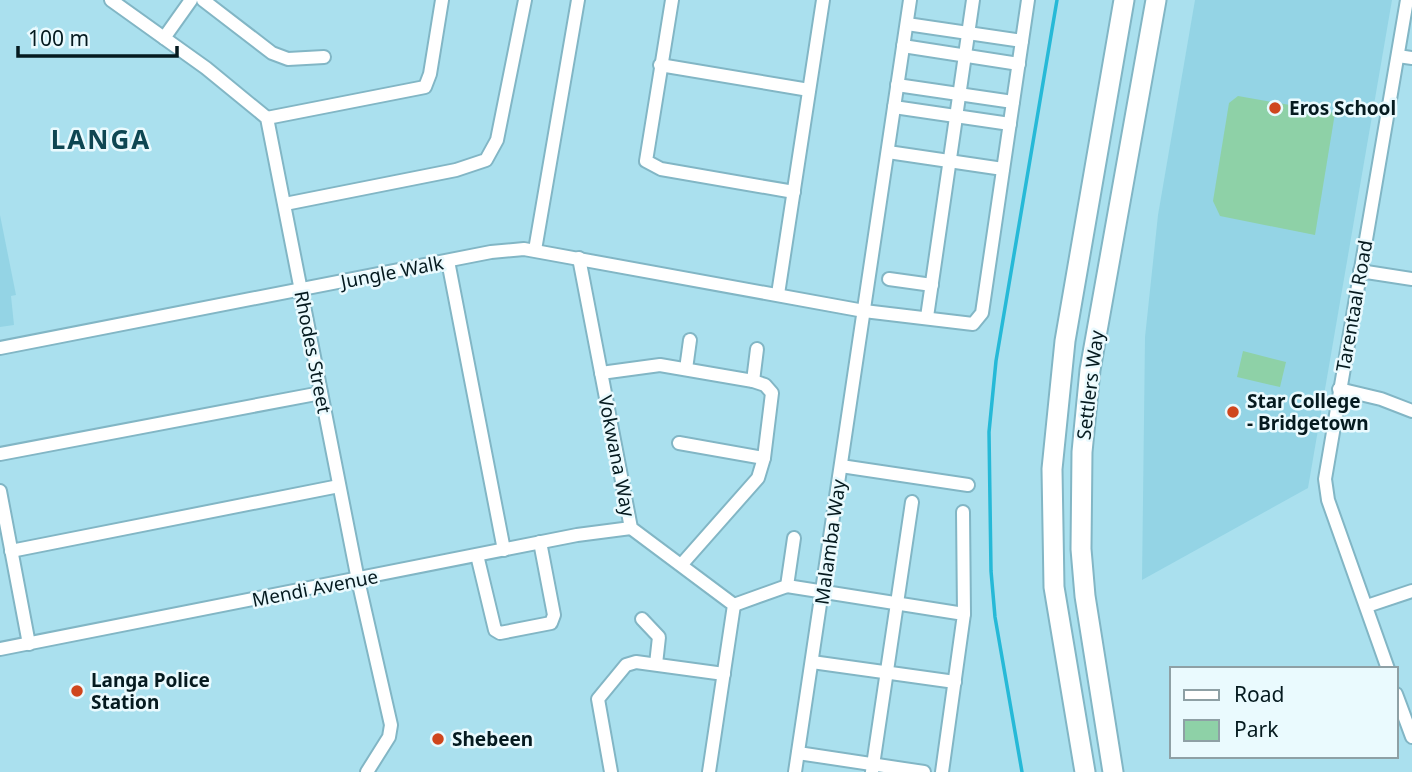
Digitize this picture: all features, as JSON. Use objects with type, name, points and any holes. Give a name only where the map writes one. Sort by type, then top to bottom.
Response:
[{"type":"highway","name":"Settlers Way","points":[[1084,772],[1054,587],[1052,469],[1065,341],[1124,0]]},
{"type":"highway","name":"Settlers Way","points":[[1113,772],[1084,584],[1082,452],[1090,370],[1156,0]]},
{"type":"street","points":[[111,0],[267,118],[425,87],[430,74],[442,0]]},
{"type":"street","points":[[164,38],[191,0]]},
{"type":"street","points":[[203,0],[272,53],[296,59],[324,57]]},
{"type":"street","points":[[285,204],[456,170],[486,160],[496,140],[525,0]]},
{"type":"street","points":[[535,250],[578,0]]},
{"type":"street","points":[[672,0],[645,153],[648,164],[661,169],[794,192]]},
{"type":"street","points":[[778,294],[823,0]]},
{"type":"street","name":"Malamba Way","points":[[795,772],[910,0]]},
{"type":"street","points":[[927,317],[973,0]]},
{"type":"street","points":[[888,152],[1003,169],[1028,0]]},
{"type":"street","name":"Tarentaal Road","points":[[1387,667],[1326,491],[1339,389],[1407,0]]},
{"type":"street","points":[[907,24],[1022,41]]},
{"type":"street","points":[[903,46],[1019,64]]},
{"type":"street","points":[[1398,56],[1412,58]]},
{"type":"street","points":[[660,65],[808,90]]},
{"type":"street","points":[[897,85],[1013,102]]},
{"type":"street","points":[[894,107],[1010,124]]},
{"type":"street","name":"Rhodes Street","points":[[267,118],[358,580],[391,725],[389,737],[367,772]]},
{"type":"street","name":"Jungle Walk","points":[[0,348],[509,250],[535,250],[864,312],[927,317],[967,324],[981,318],[1003,169]]},
{"type":"street","name":"Vokwana Way","points":[[579,258],[631,528],[734,605]]},
{"type":"street","points":[[448,261],[504,550]]},
{"type":"street","points":[[1360,271],[1412,279]]},
{"type":"street","points":[[889,279],[932,285]]},
{"type":"street","points":[[686,369],[690,340]]},
{"type":"street","points":[[753,381],[757,349]]},
{"type":"street","points":[[601,373],[652,365],[753,381],[765,385],[772,393],[764,458],[754,484],[682,564]]},
{"type":"street","points":[[1339,389],[1406,408],[1412,398]]},
{"type":"street","points":[[0,454],[321,393]]},
{"type":"street","points":[[679,443],[764,458]]},
{"type":"street","points":[[841,466],[968,485]]},
{"type":"street","points":[[11,551],[339,486]]},
{"type":"street","points":[[0,491],[29,644]]},
{"type":"street","points":[[873,768],[912,502]]},
{"type":"street","points":[[942,772],[964,614],[963,512]]},
{"type":"street","name":"Mendi Avenue","points":[[0,649],[540,542],[631,528]]},
{"type":"street","points":[[787,586],[794,537]]},
{"type":"street","points":[[477,555],[495,630],[500,633],[542,626],[551,623],[554,615],[540,542]]},
{"type":"street","points":[[709,772],[734,605],[787,586],[964,614]]},
{"type":"street","points":[[1367,606],[1412,591]]},
{"type":"street","points":[[642,619],[659,637],[656,664]]},
{"type":"street","points":[[611,772],[598,704],[599,694],[626,665],[636,662],[724,674]]},
{"type":"street","points":[[812,662],[955,682]]},
{"type":"street","points":[[1398,699],[1412,737]]},
{"type":"street","points":[[798,753],[843,766],[924,772]]},
{"type":"shaded area","points":[[1195,0],[1392,0],[1308,488],[1142,580],[1145,337],[1158,215]]},
{"type":"shaded area","points":[[0,215],[16,295],[11,296],[14,325],[0,327]]},
{"type":"green space","points":[[1238,96],[1335,113],[1315,235],[1220,216],[1213,201],[1229,103]]},
{"type":"green space","points":[[1243,351],[1286,362],[1280,387],[1237,377]]},
{"type":"waterway","points":[[1022,772],[995,617],[991,571],[989,432],[996,361],[1057,0]]},
{"type":"place","name":"Eros School","points":[[1275,108]]},
{"type":"place","name":"Star College - Bridgetown","points":[[1233,412]]},
{"type":"place","name":"Langa Police Station","points":[[77,691]]},
{"type":"place","name":"Shebeen","points":[[438,739]]},
{"type":"district","name":"LANGA","points":[[101,140]]}]
